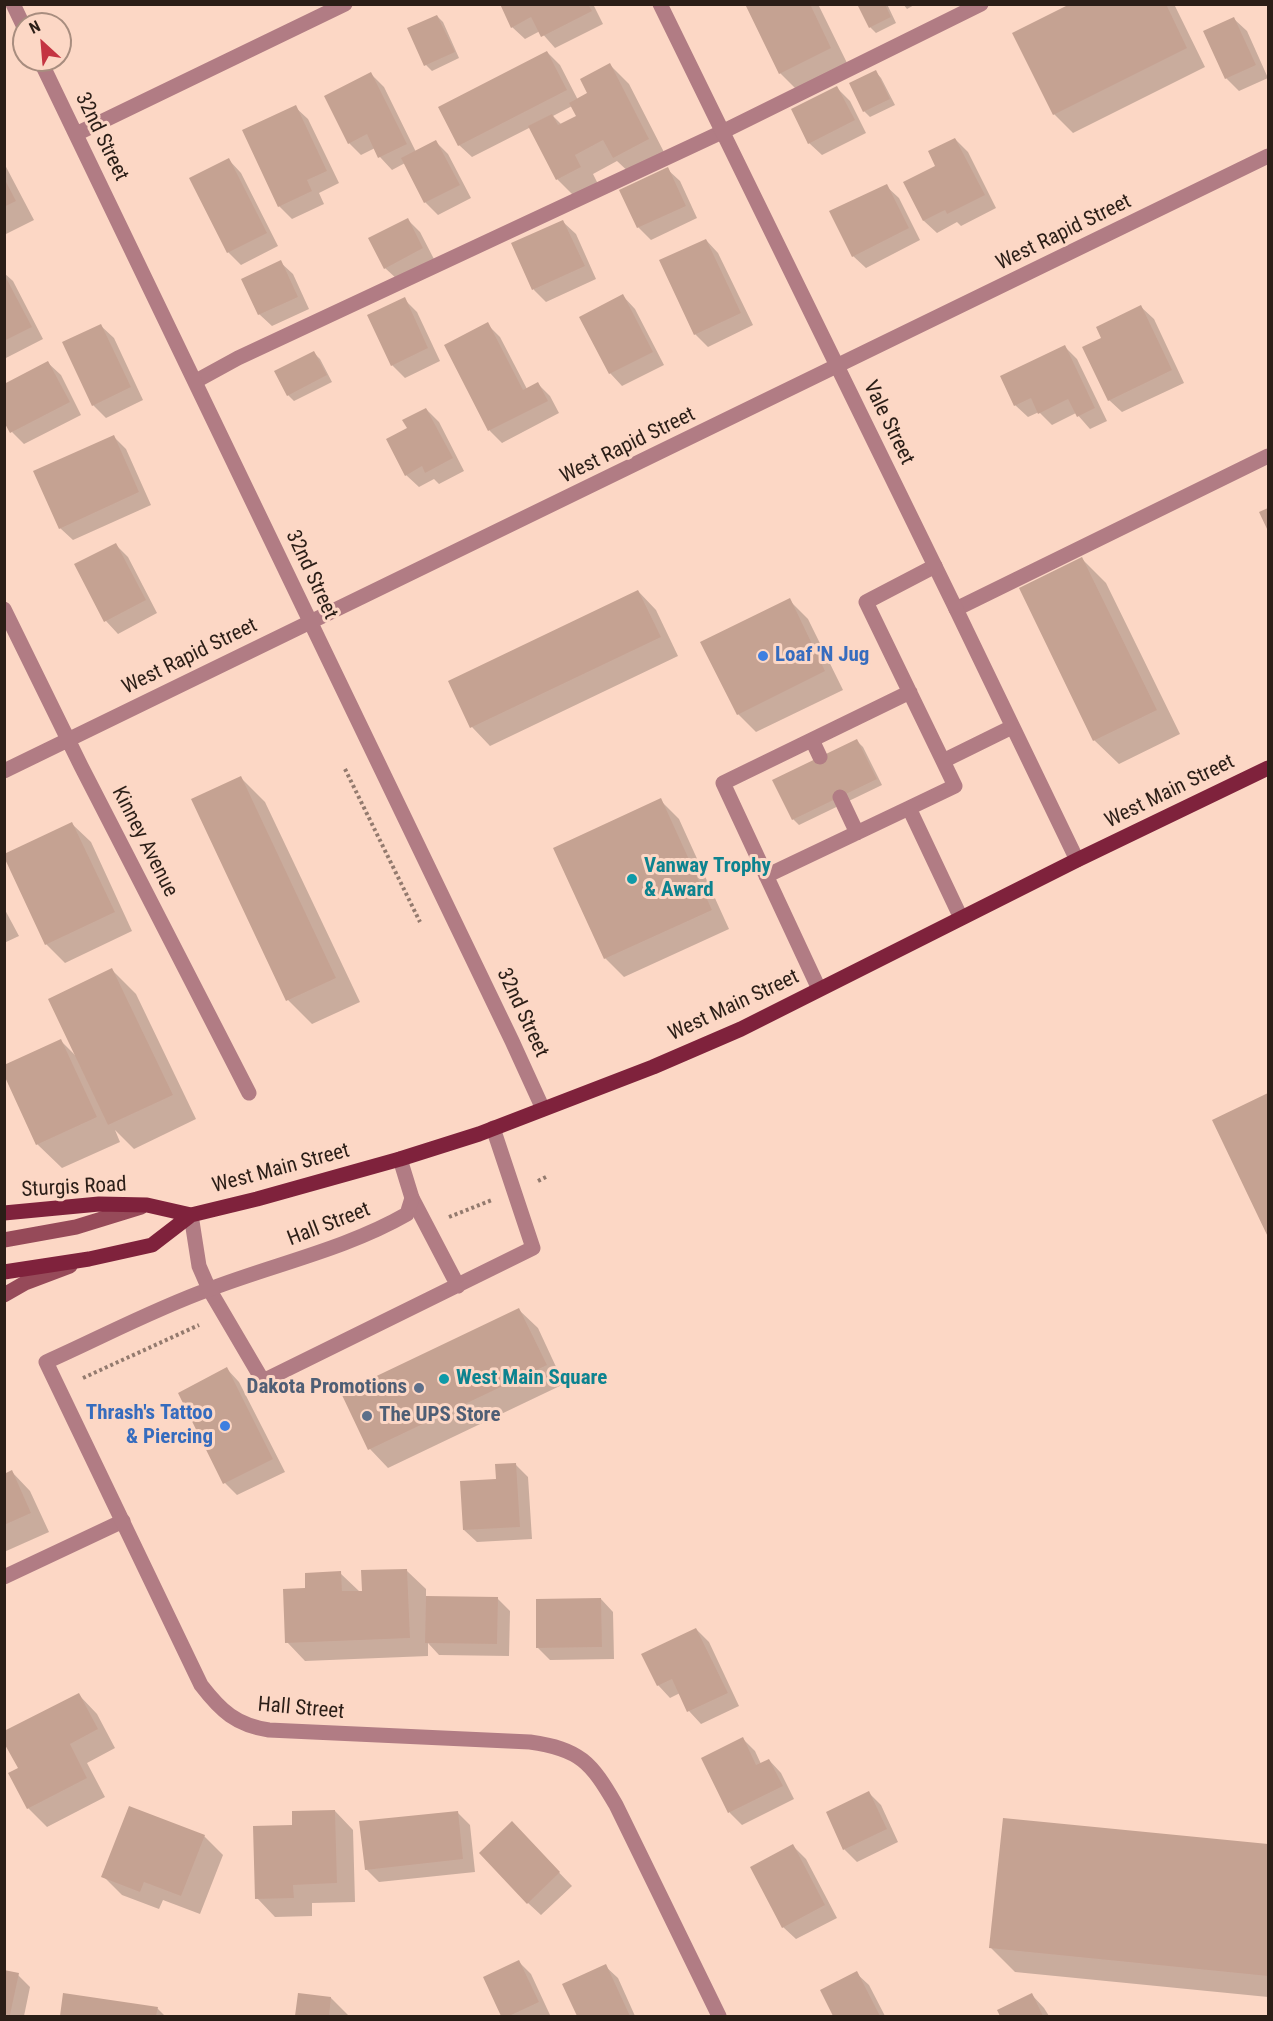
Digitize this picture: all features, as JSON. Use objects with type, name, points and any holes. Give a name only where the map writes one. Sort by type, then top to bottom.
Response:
[{"type":"main road","name":"West Main Street","points":[[89,1259],[152,1245],[191,1215],[400,1159],[493,1128],[698,1048],[1077,860],[1269,768]]},
{"type":"main road","name":"Sturgis Road","points":[[4,1214],[99,1204],[147,1205]]},
{"type":"main road","name":"West Main Street","points":[[147,1205],[191,1215]]},
{"type":"main road","points":[[4,1272],[89,1259]]},
{"type":"street","points":[[76,134],[345,4]]},
{"type":"street","name":"Vale Street","points":[[660,4],[1077,860]]},
{"type":"street","points":[[196,381],[238,358],[722,132],[981,4]]},
{"type":"street","name":"32nd Street","points":[[46,72],[196,381],[543,1109]]},
{"type":"street","name":"West Rapid Street","points":[[4,771],[1269,156]]},
{"type":"street","points":[[956,609],[1269,456]]},
{"type":"street","points":[[766,876],[955,786],[866,602],[935,566]]},
{"type":"street","name":"Kinney Avenue","points":[[4,609],[249,1093]]},
{"type":"street","points":[[819,989],[723,783],[909,692]]},
{"type":"street","points":[[943,761],[1012,727]]},
{"type":"street","points":[[812,741],[820,757]]},
{"type":"street","points":[[840,797],[857,833]]},
{"type":"street","points":[[909,808],[961,918]]},
{"type":"street","points":[[191,1215],[199,1266],[209,1289],[263,1381],[533,1248],[493,1128]]},
{"type":"street","points":[[400,1159],[412,1198],[458,1286]]},
{"type":"street","name":"Hall Street","points":[[412,1198],[407,1214],[372,1232],[209,1289],[46,1362],[201,1685],[215,1703],[240,1722],[250,1727],[269,1730],[530,1742],[572,1752],[601,1780],[616,1805],[719,2016]]},
{"type":"street","points":[[4,1240],[76,1227],[147,1205]]},
{"type":"street","name":"West Main Street","points":[[4,1295],[25,1283],[89,1259]]},
{"type":"street","points":[[4,1577],[123,1521]]},
{"type":"path","points":[[345,769],[420,922]]},
{"type":"building","points":[[500,4],[588,4],[592,11],[541,37],[531,17],[511,28]]},
{"type":"building","points":[[745,4],[810,4],[831,48],[779,74]]},
{"type":"building","points":[[857,4],[885,4],[891,17],[869,28]]},
{"type":"building","points":[[1070,4],[1166,4],[1187,48],[1053,115],[1012,33]]},
{"type":"building","points":[[437,15],[455,52],[424,66],[407,28]]},
{"type":"building","points":[[1234,17],[1256,65],[1225,79],[1203,31]]},
{"type":"building","points":[[547,51],[567,90],[458,146],[438,107]]},
{"type":"building","points":[[610,63],[649,139],[613,158],[603,140],[575,155],[581,167],[556,180],[528,126],[552,114],[558,125],[576,116],[569,103],[587,93],[580,79]]},
{"type":"building","points":[[876,70],[890,99],[863,112],[849,83]]},
{"type":"building","points":[[371,72],[407,144],[378,158],[367,134],[348,144],[324,96]]},
{"type":"building","points":[[837,86],[855,120],[808,144],[791,109]]},
{"type":"building","points":[[296,105],[327,171],[307,180],[312,191],[278,207],[242,130]]},
{"type":"building","points":[[955,138],[985,195],[947,214],[945,210],[923,221],[903,182],[935,166],[928,151]]},
{"type":"building","points":[[436,140],[460,185],[424,203],[401,158]]},
{"type":"building","points":[[229,158],[267,233],[227,253],[189,178]]},
{"type":"building","points":[[668,167],[686,206],[637,228],[619,190]]},
{"type":"building","points":[[4,178],[16,201],[4,207]]},
{"type":"building","points":[[887,184],[909,228],[852,257],[829,211]]},
{"type":"building","points":[[408,218],[423,248],[384,269],[368,238]]},
{"type":"building","points":[[563,220],[585,266],[532,290],[511,243]]},
{"type":"building","points":[[706,239],[741,313],[694,335],[659,260]]},
{"type":"building","points":[[281,260],[298,297],[258,315],[241,279]]},
{"type":"building","points":[[4,274],[32,327],[4,341]]},
{"type":"building","points":[[623,294],[653,352],[609,374],[579,317]]},
{"type":"building","points":[[405,297],[428,348],[391,366],[367,315]]},
{"type":"building","points":[[1141,305],[1172,370],[1108,401],[1082,347],[1101,338],[1096,327]]},
{"type":"building","points":[[488,322],[523,390],[538,382],[548,401],[488,431],[444,345]]},
{"type":"building","points":[[101,324],[131,387],[92,406],[62,342]]},
{"type":"building","points":[[1065,345],[1095,408],[1077,417],[1068,399],[1038,414],[1031,398],[1014,406],[1000,376]]},
{"type":"building","points":[[314,351],[327,375],[287,396],[274,371]]},
{"type":"building","points":[[48,361],[70,402],[10,433],[4,422],[4,384]]},
{"type":"building","points":[[426,408],[453,458],[425,473],[422,466],[405,476],[386,439],[407,428],[402,420]]},
{"type":"building","points":[[114,435],[139,492],[59,529],[33,471]]},
{"type":"building","points":[[1268,508],[1268,531],[1259,512]]},
{"type":"building","points":[[116,543],[146,600],[104,622],[74,564]]},
{"type":"building","points":[[1082,557],[1157,710],[1093,741],[1019,588]]},
{"type":"building","points":[[638,590],[661,637],[470,728],[448,681]]},
{"type":"building","name":"Loaf 'N Jug","points":[[790,598],[825,671],[737,715],[700,642]]},
{"type":"building","points":[[857,739],[877,779],[792,820],[772,780]]},
{"type":"building","points":[[241,776],[336,978],[286,1001],[191,799]]},
{"type":"building","name":"Vanway Trophy & Award","points":[[661,798],[712,910],[604,959],[553,848]]},
{"type":"building","points":[[72,822],[115,912],[45,945],[4,854]]},
{"type":"building","points":[[112,968],[173,1095],[108,1125],[48,999]]},
{"type":"building","points":[[61,1039],[97,1117],[36,1145],[4,1075],[4,1065]]},
{"type":"building","points":[[1268,1093],[1268,1237],[1212,1120]]},
{"type":"building","name":"West Main Square","points":[[519,1308],[547,1365],[368,1450],[341,1393]]},
{"type":"building","name":"Thrash's Tattoo & Piercing","points":[[227,1367],[273,1459],[223,1484],[178,1393]]},
{"type":"building","points":[[516,1463],[520,1527],[463,1530],[460,1481],[496,1479],[495,1464]]},
{"type":"building","points":[[12,1470],[31,1513],[4,1525],[4,1474]]},
{"type":"building","points":[[407,1569],[410,1638],[285,1643],[283,1589],[305,1588],[305,1573],[341,1571],[342,1591],[362,1591],[361,1570]]},
{"type":"building","points":[[426,1596],[498,1597],[497,1644],[425,1643]]},
{"type":"building","points":[[601,1598],[602,1647],[536,1648],[536,1599]]},
{"type":"building","points":[[696,1628],[728,1693],[687,1712],[672,1679],[657,1686],[641,1654]]},
{"type":"building","points":[[79,1693],[98,1729],[70,1744],[87,1778],[27,1809],[8,1773],[18,1768],[4,1743],[4,1731]]},
{"type":"building","points":[[743,1737],[756,1765],[769,1759],[783,1786],[728,1813],[701,1758]]},
{"type":"building","points":[[869,1791],[887,1829],[843,1850],[826,1812]]},
{"type":"building","points":[[129,1806],[205,1835],[181,1896],[144,1882],[140,1892],[101,1877]]},
{"type":"building","points":[[335,1810],[337,1883],[293,1885],[294,1898],[255,1899],[253,1826],[292,1825],[292,1811]]},
{"type":"building","points":[[458,1811],[463,1859],[365,1870],[359,1821]]},
{"type":"building","points":[[1003,1818],[1268,1844],[1268,1976],[989,1948]]},
{"type":"building","points":[[512,1821],[560,1872],[527,1904],[479,1853]]},
{"type":"building","points":[[793,1844],[825,1905],[782,1928],[750,1867]]},
{"type":"building","points":[[519,1960],[539,2002],[509,2016],[501,2016],[483,1977]]},
{"type":"building","points":[[606,1964],[630,2016],[577,2016],[562,1984]]},
{"type":"building","points":[[4,1970],[19,1973],[10,2015],[4,2014]]},
{"type":"building","points":[[857,1971],[880,2016],[833,2016],[820,1990]]},
{"type":"building","points":[[63,1993],[158,2007],[156,2016],[60,2016]]},
{"type":"building","points":[[298,1993],[331,1997],[329,2016],[295,2016]]},
{"type":"building","points":[[1032,1993],[1043,2016],[1000,2016],[997,2010]]},
{"type":"place","name":"Loaf 'N Jug","points":[[763,656]]},
{"type":"place","name":"Vanway Trophy & Award","points":[[632,879]]},
{"type":"place","name":"West Main Square","points":[[444,1379]]},
{"type":"place","name":"Dakota Promotions","points":[[419,1388]]},
{"type":"place","name":"The UPS Store","points":[[367,1416]]},
{"type":"place","name":"Thrash's Tattoo & Piercing","points":[[225,1426]]}]
